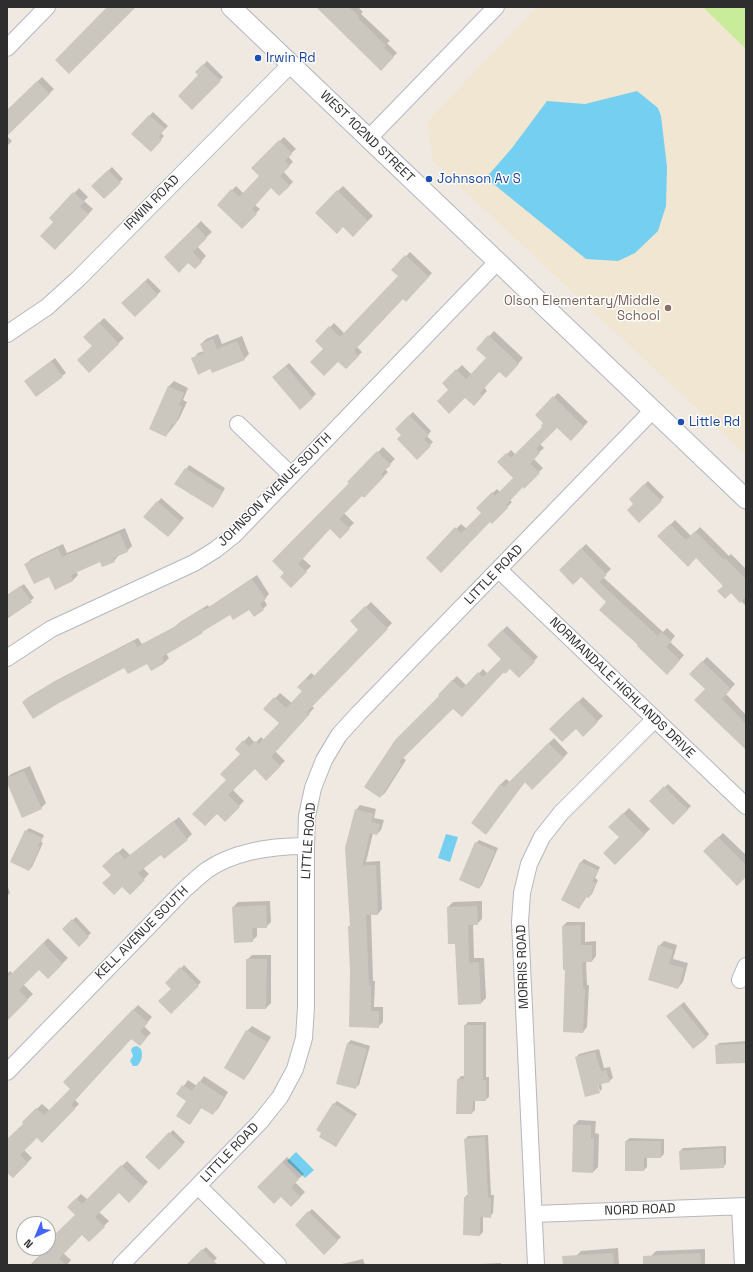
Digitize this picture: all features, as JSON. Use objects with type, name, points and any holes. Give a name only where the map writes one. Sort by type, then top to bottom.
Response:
[{"type":"street","points":[[7,48],[47,7]]},
{"type":"street","name":"WEST 102ND STREET","points":[[231,7],[746,499]]},
{"type":"street","points":[[369,138],[496,7]]},
{"type":"street","name":"IRWIN ROAD","points":[[7,334],[47,307],[78,279],[291,64]]},
{"type":"street","name":"JOHNSON AVENUE SOUTH","points":[[7,658],[51,629],[194,563],[215,550],[234,535],[498,261]]},
{"type":"street","name":"LITTLE ROAD","points":[[120,1265],[260,1122],[280,1097],[295,1069],[304,1038],[306,1006],[307,816],[313,788],[324,760],[339,735],[653,410]]},
{"type":"street","points":[[238,424],[291,475]]},
{"type":"street","name":"NORMANDALE HIGHLANDS DRIVE","points":[[499,570],[746,806]]},
{"type":"street","name":"MORRIS ROAD","points":[[536,1265],[520,922],[522,893],[528,864],[542,837],[561,813],[655,719]]},
{"type":"street","name":"KELL AVENUE SOUTH","points":[[7,1072],[186,889],[207,870],[232,858],[259,850],[286,846],[306,846]]},
{"type":"street","points":[[198,1186],[278,1265]]},
{"type":"street","points":[[743,1206],[743,1265]]},
{"type":"street","name":"NORD ROAD","points":[[534,1214],[743,1206]]},
{"type":"shaded area","name":"Olson Elementary/Middle School","points":[[537,7],[746,7],[746,455],[433,161],[427,122]]},
{"type":"green space","points":[[703,7],[746,7],[746,49]]},
{"type":"water","points":[[637,91],[658,108],[661,116],[667,167],[666,206],[658,231],[635,253],[618,261],[586,259],[496,186],[485,179],[512,148],[547,101],[585,104]]},
{"type":"water","points":[[446,834],[458,837],[450,862],[438,858]]},
{"type":"water","points":[[137,1046],[141,1049],[142,1058],[137,1066],[133,1066],[130,1061],[133,1056],[131,1050],[133,1047]]},
{"type":"water","points":[[296,1152],[314,1170],[305,1178],[287,1161]]},
{"type":"building","points":[[107,7],[136,7],[69,74],[55,60]]},
{"type":"building","points":[[316,7],[349,7],[386,46],[384,48],[394,57],[381,71]]},
{"type":"building","points":[[203,64],[221,81],[192,110],[178,96],[198,75],[195,72]]},
{"type":"building","points":[[37,81],[50,94],[7,136],[7,110]]},
{"type":"building","points":[[149,115],[165,129],[159,137],[162,140],[151,152],[131,134]]},
{"type":"building","points":[[279,140],[292,154],[285,161],[290,166],[280,176],[290,186],[279,196],[271,188],[252,209],[257,214],[242,229],[217,205],[231,189],[239,197],[259,176],[251,168]]},
{"type":"building","points":[[108,170],[121,183],[104,199],[91,186]]},
{"type":"building","points":[[337,190],[368,221],[353,237],[343,227],[337,234],[315,213]]},
{"type":"building","points":[[73,192],[84,202],[80,207],[89,214],[55,250],[40,236],[53,222],[49,218]]},
{"type":"building","points":[[196,226],[207,238],[193,252],[202,262],[195,269],[188,263],[179,273],[164,257]]},
{"type":"building","points":[[405,255],[429,277],[406,302],[403,299],[354,351],[359,356],[346,369],[338,362],[324,376],[310,362],[323,349],[315,341],[329,326],[340,337],[398,276],[391,270]]},
{"type":"building","points":[[145,281],[158,295],[135,317],[121,303]]},
{"type":"building","points":[[99,322],[119,344],[89,373],[77,360],[92,346],[83,337]]},
{"type":"building","points":[[488,335],[519,364],[506,378],[499,372],[480,393],[483,396],[474,406],[465,398],[449,414],[437,401],[448,390],[442,383],[456,369],[466,379],[486,358],[476,349]]},
{"type":"building","points":[[213,339],[217,349],[237,341],[245,360],[212,373],[210,369],[198,375],[191,358],[204,353],[200,344]]},
{"type":"building","points":[[51,361],[63,377],[36,397],[24,381]]},
{"type":"building","points":[[286,366],[313,398],[300,410],[272,377]]},
{"type":"building","points":[[168,386],[184,393],[179,405],[182,407],[175,425],[172,424],[166,437],[149,429]]},
{"type":"building","points":[[553,396],[584,427],[571,441],[557,428],[536,449],[540,453],[530,464],[540,473],[524,489],[523,487],[506,505],[508,508],[492,524],[490,522],[441,573],[426,558],[455,527],[461,533],[481,513],[476,508],[492,492],[495,496],[513,478],[497,462],[506,453],[511,458],[542,427],[541,426],[543,423],[535,415]]},
{"type":"building","points":[[409,415],[429,435],[424,439],[431,446],[417,460],[397,439],[401,435],[395,429]]},
{"type":"building","points":[[377,451],[391,465],[381,474],[384,477],[364,498],[362,496],[339,519],[350,529],[340,539],[330,529],[298,564],[307,572],[291,588],[280,577],[284,573],[272,561],[349,483],[347,482]]},
{"type":"building","points":[[185,468],[223,492],[213,508],[174,484]]},
{"type":"building","points":[[644,484],[662,501],[639,523],[627,510],[633,504],[629,499]]},
{"type":"building","points":[[157,501],[181,522],[168,537],[143,517]]},
{"type":"building","points":[[670,524],[686,540],[695,531],[724,560],[725,558],[746,579],[746,597],[740,603],[731,593],[725,599],[717,591],[723,586],[696,558],[688,567],[657,536]]},
{"type":"building","points":[[120,533],[128,552],[113,558],[115,562],[102,567],[100,562],[71,575],[73,581],[55,590],[49,577],[34,584],[24,564],[58,548],[62,557]]},
{"type":"building","points":[[581,548],[607,575],[599,582],[658,636],[661,632],[672,641],[666,647],[680,660],[667,675],[637,646],[638,645],[599,610],[606,602],[581,577],[573,585],[559,570]]},
{"type":"building","points":[[252,579],[266,599],[260,604],[264,610],[254,617],[249,610],[233,620],[230,615],[162,657],[165,663],[151,671],[147,664],[128,674],[124,668],[59,703],[33,719],[22,702],[49,685],[134,641],[137,647],[175,627],[203,608],[204,610]]},
{"type":"building","points":[[20,586],[32,602],[7,619],[7,595]]},
{"type":"building","points":[[365,606],[388,629],[307,712],[310,714],[271,757],[281,766],[266,781],[255,769],[228,795],[240,807],[225,822],[217,814],[205,826],[192,814],[226,780],[220,774],[240,754],[235,749],[243,740],[249,747],[255,741],[259,744],[279,723],[263,709],[274,697],[286,708],[302,691],[297,687],[306,678],[309,681],[358,630],[350,621]]},
{"type":"building","points":[[502,630],[535,662],[519,678],[510,669],[505,674],[504,672],[462,717],[453,709],[399,762],[402,764],[380,798],[364,787],[395,740],[439,696],[438,695],[452,680],[462,689],[478,672],[483,677],[501,659],[487,645]]},
{"type":"building","points":[[702,661],[731,689],[722,699],[746,724],[746,750],[694,700],[705,689],[689,674]]},
{"type":"building","points":[[578,701],[598,722],[583,737],[576,729],[562,742],[549,729]]},
{"type":"building","points":[[548,743],[564,758],[532,790],[525,782],[486,835],[471,823],[500,784],[504,787]]},
{"type":"building","points":[[24,771],[42,809],[22,818],[7,783],[7,778]]},
{"type":"building","points":[[664,786],[688,810],[673,825],[649,801]]},
{"type":"building","points":[[355,809],[373,814],[371,822],[380,824],[377,835],[370,833],[362,866],[376,865],[378,915],[366,915],[369,985],[371,985],[371,1011],[379,1011],[379,1028],[349,1027],[350,973],[348,926],[350,926],[345,848]]},
{"type":"building","points":[[623,813],[645,835],[615,865],[603,853],[619,837],[608,827]]},
{"type":"building","points":[[173,821],[188,840],[164,859],[161,855],[138,873],[145,880],[130,895],[122,887],[114,895],[102,883],[111,875],[102,866],[117,852],[125,859]]},
{"type":"building","points":[[25,830],[42,838],[38,846],[40,847],[29,871],[10,862]]},
{"type":"building","points":[[718,837],[746,865],[746,877],[737,886],[703,851]]},
{"type":"building","points":[[475,842],[495,851],[479,889],[459,880]]},
{"type":"building","points":[[580,862],[598,870],[592,882],[596,883],[589,898],[585,897],[579,909],[561,900]]},
{"type":"building","points":[[266,905],[267,928],[252,928],[253,942],[234,943],[232,907]]},
{"type":"building","points":[[477,906],[478,925],[468,925],[469,963],[479,962],[481,1004],[458,1005],[455,944],[448,944],[447,907]]},
{"type":"building","points":[[72,919],[89,937],[79,947],[62,929]]},
{"type":"building","points":[[581,925],[581,945],[592,945],[592,962],[582,962],[583,989],[585,989],[583,1033],[563,1032],[565,970],[563,970],[562,926]]},
{"type":"building","points":[[43,943],[63,964],[48,979],[39,970],[19,990],[28,1000],[7,1021],[7,978]]},
{"type":"building","points":[[658,945],[673,950],[669,964],[684,968],[678,989],[648,980]]},
{"type":"building","points":[[246,959],[267,959],[266,1009],[246,1009]]},
{"type":"building","points":[[180,967],[199,986],[171,1014],[158,1001],[171,989],[165,983]]},
{"type":"building","points":[[680,1005],[707,1038],[693,1049],[666,1016]]},
{"type":"building","points":[[133,1009],[148,1023],[140,1031],[147,1038],[140,1046],[131,1039],[71,1105],[75,1109],[42,1143],[37,1138],[20,1155],[28,1163],[13,1178],[7,1173],[7,1139],[23,1124],[22,1122],[36,1108],[44,1115],[70,1089],[63,1082]]},
{"type":"building","points":[[464,1025],[483,1025],[483,1080],[486,1080],[486,1101],[473,1101],[472,1114],[456,1114],[457,1079],[464,1079]]},
{"type":"building","points":[[246,1030],[267,1042],[244,1080],[224,1068]]},
{"type":"building","points":[[347,1043],[367,1049],[356,1089],[336,1084]]},
{"type":"building","points":[[746,1044],[746,1063],[716,1064],[715,1045]]},
{"type":"building","points":[[595,1052],[601,1071],[606,1070],[610,1082],[598,1085],[600,1093],[585,1097],[575,1057]]},
{"type":"building","points":[[199,1081],[224,1097],[213,1115],[201,1108],[190,1125],[176,1116],[186,1101],[176,1094],[182,1085],[192,1091]]},
{"type":"building","points":[[333,1103],[355,1117],[336,1147],[319,1137],[321,1133],[316,1130]]},
{"type":"building","points":[[573,1125],[591,1125],[591,1138],[594,1138],[593,1173],[572,1172]]},
{"type":"building","points":[[169,1132],[183,1145],[159,1170],[145,1157]]},
{"type":"building","points":[[485,1137],[488,1197],[491,1198],[491,1218],[480,1217],[480,1236],[463,1235],[464,1197],[468,1197],[464,1139]]},
{"type":"building","points":[[625,1141],[661,1141],[661,1158],[644,1158],[644,1171],[625,1171]]},
{"type":"building","points":[[723,1148],[724,1168],[680,1170],[679,1151]]},
{"type":"building","points":[[282,1162],[299,1179],[291,1188],[301,1197],[291,1207],[281,1197],[274,1204],[257,1187]]},
{"type":"building","points":[[121,1165],[144,1187],[129,1203],[119,1193],[95,1217],[105,1227],[89,1242],[82,1235],[59,1259],[66,1265],[32,1265],[40,1256],[56,1256],[56,1233],[75,1215],[67,1207],[76,1198],[82,1204]]},
{"type":"building","points":[[308,1211],[338,1241],[324,1255],[295,1225]]},
{"type":"building","points":[[202,1249],[218,1265],[186,1265]]},
{"type":"building","points":[[613,1253],[614,1265],[563,1265],[562,1256]]},
{"type":"building","points":[[700,1253],[701,1265],[643,1265],[643,1256]]},
{"type":"place","name":"Irwin Rd","points":[[258,58]]},
{"type":"place","name":"Johnson Av S","points":[[429,179]]},
{"type":"place","name":"Olson Elementary/Middle School","points":[[668,308]]},
{"type":"place","name":"Little Rd","points":[[681,422]]}]
